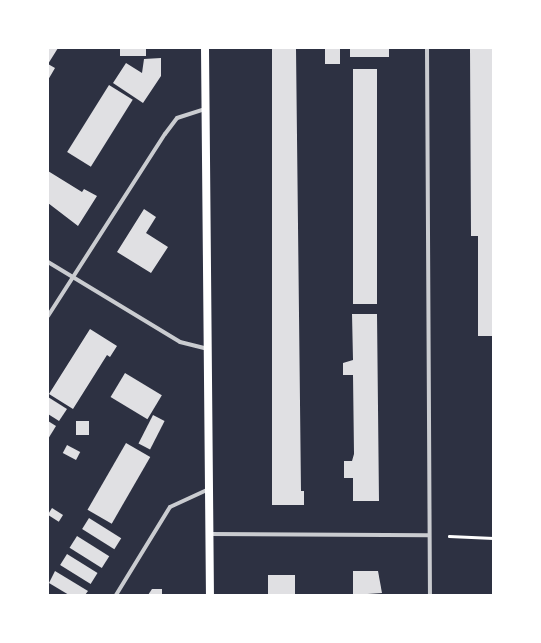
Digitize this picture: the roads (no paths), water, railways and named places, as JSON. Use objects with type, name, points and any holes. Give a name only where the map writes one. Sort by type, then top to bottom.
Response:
[{"type":"main road","points":[[205,48],[210,595]]},
{"type":"street","points":[[427,48],[430,595]]},
{"type":"street","points":[[48,316],[72,276],[177,118],[205,109]]},
{"type":"street","points":[[48,262],[180,342],[208,349]]},
{"type":"street","points":[[116,595],[170,507],[210,489]]},
{"type":"street","points":[[210,534],[429,535]]}]
